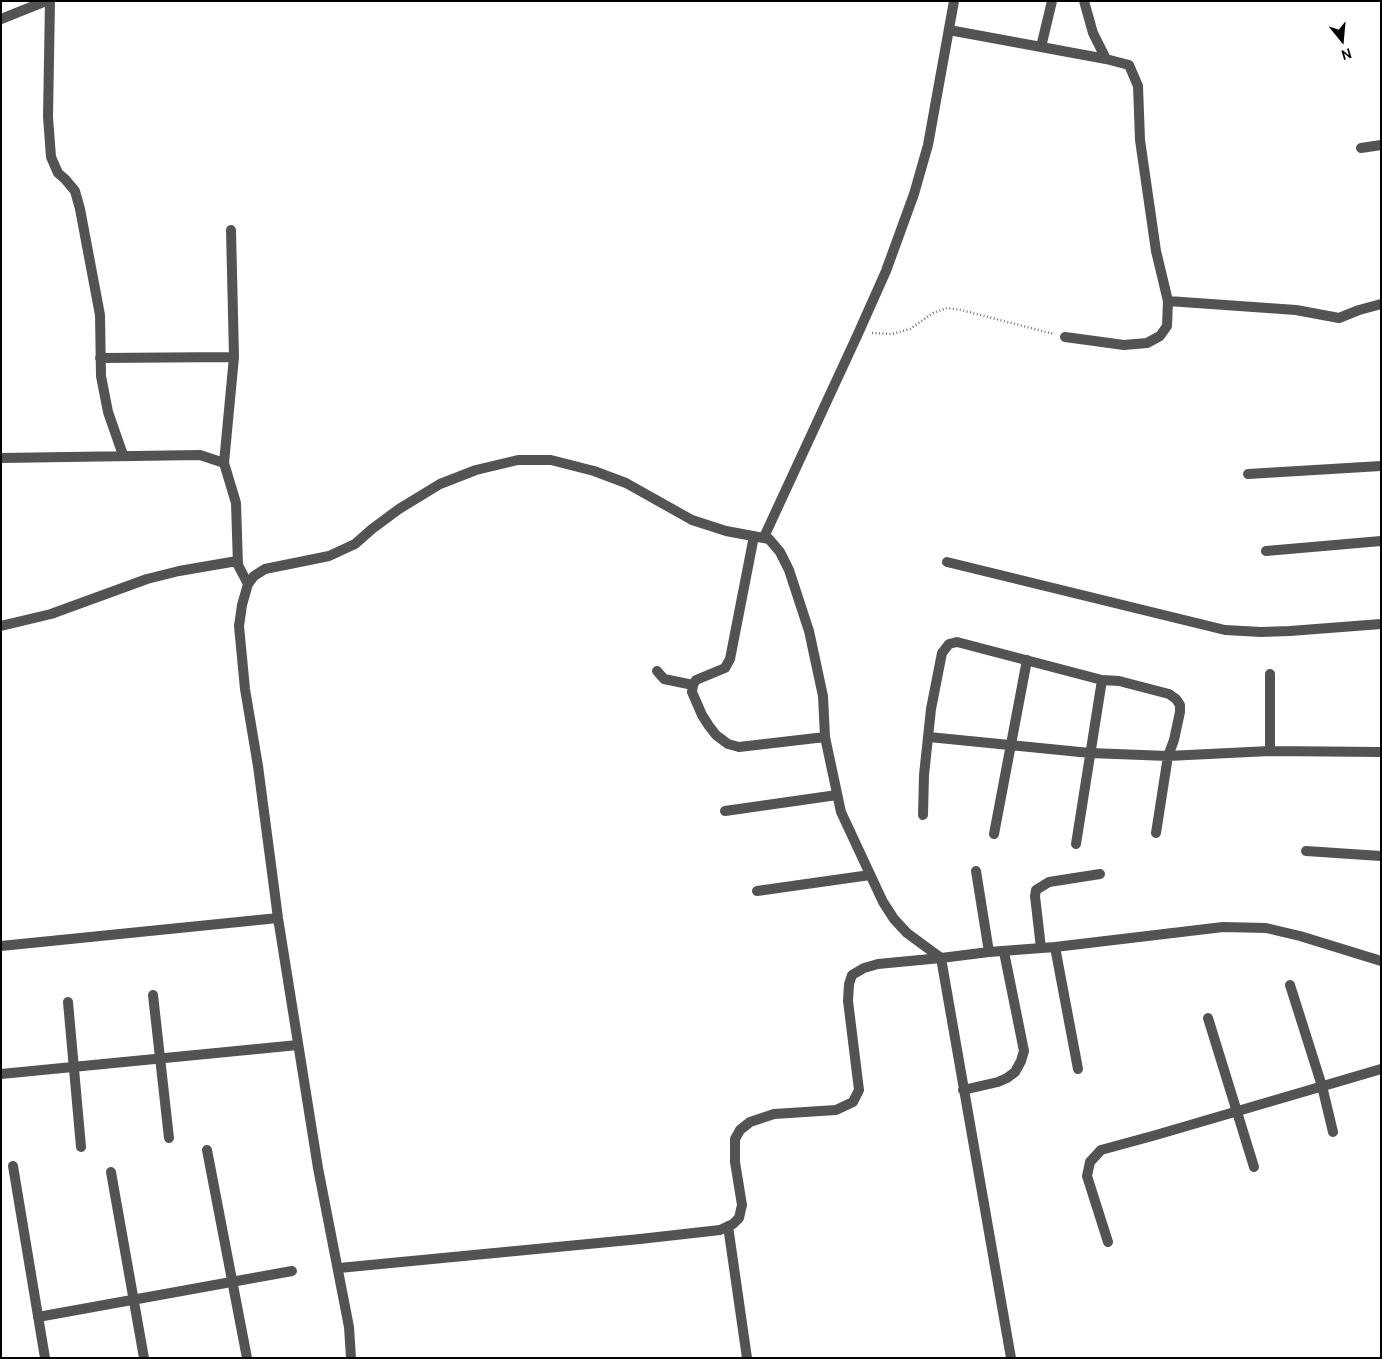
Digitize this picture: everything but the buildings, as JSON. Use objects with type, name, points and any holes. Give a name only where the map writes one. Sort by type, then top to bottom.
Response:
[{"type":"street","points":[[1,19],[46,1]]},
{"type":"street","points":[[50,1],[48,117],[51,157],[58,172],[75,191],[80,208],[100,315],[101,376],[108,412],[123,455]]},
{"type":"street","points":[[825,737],[740,747],[728,744],[716,735],[702,715],[692,692],[693,685],[696,680],[725,668],[730,659],[759,537],[860,331],[886,271],[914,194],[928,146],[954,1]]},
{"type":"street","points":[[1041,47],[1052,1]]},
{"type":"street","points":[[1084,1],[1093,33],[1106,59]]},
{"type":"street","points":[[949,30],[1129,65],[1138,86],[1140,140],[1156,251],[1168,301],[1166,326],[1160,336],[1146,343],[1124,345],[1065,337]]},
{"type":"street","points":[[1361,148],[1381,145]]},
{"type":"street","points":[[231,230],[234,357],[224,463],[236,503],[237,561],[242,575],[248,584]]},
{"type":"street","points":[[1168,301],[1296,310],[1339,318],[1381,304]]},
{"type":"street","points":[[100,358],[234,357]]},
{"type":"street","points":[[1,458],[200,455],[224,463]]},
{"type":"street","points":[[352,1358],[339,1268],[318,1168],[278,918],[241,651],[240,619],[242,605],[248,584],[254,576],[265,569],[329,556],[355,544],[399,509],[440,484],[476,470],[518,460],[551,460],[594,471],[626,483],[692,520],[726,531],[768,539],[780,552],[789,570],[809,631],[823,696],[825,737],[841,812],[883,902],[894,918],[908,932],[941,958],[1011,1358]]},
{"type":"street","points":[[1248,474],[1381,466]]},
{"type":"street","points":[[1266,551],[1381,541]]},
{"type":"street","points":[[1,626],[51,614],[147,579],[179,571],[237,561]]},
{"type":"street","points":[[947,562],[1225,630],[1290,631],[1381,624]]},
{"type":"street","points":[[923,815],[924,775],[932,709],[942,653],[949,644],[957,642],[1102,680],[1119,681],[1169,694],[1176,699],[1180,705],[1180,712],[1174,740],[1168,756],[1156,833]]},
{"type":"street","points":[[994,834],[1028,660]]},
{"type":"street","points":[[657,672],[664,679],[693,685]]},
{"type":"street","points":[[1270,674],[1270,751]]},
{"type":"street","points":[[1076,844],[1102,680]]},
{"type":"street","points":[[929,737],[1090,754],[1168,756],[1270,751],[1381,752]]},
{"type":"street","points":[[725,811],[837,795]]},
{"type":"street","points":[[1306,851],[1381,856]]},
{"type":"street","points":[[976,872],[989,952]]},
{"type":"street","points":[[1042,948],[1035,896],[1036,890],[1049,882],[1100,874]]},
{"type":"street","points":[[756,890],[870,875]]},
{"type":"street","points":[[1,946],[278,918]]},
{"type":"street","points":[[339,1268],[640,1239],[720,1230],[733,1224],[739,1218],[742,1205],[735,1162],[735,1139],[740,1130],[750,1122],[774,1114],[836,1110],[853,1102],[859,1090],[848,1001],[849,984],[852,975],[864,968],[878,964],[1055,947],[1223,927],[1266,928],[1300,936],[1381,961]]},
{"type":"street","points":[[1055,947],[1078,1068]]},
{"type":"street","points":[[963,1090],[998,1082],[1015,1072],[1022,1061],[1024,1051],[1004,952]]},
{"type":"street","points":[[1290,984],[1322,1086],[1333,1132]]},
{"type":"street","points":[[153,995],[169,1138]]},
{"type":"street","points":[[68,1002],[81,1147]]},
{"type":"street","points":[[1208,1018],[1254,1167]]},
{"type":"street","points":[[1,1074],[298,1045]]},
{"type":"street","points":[[1108,1242],[1087,1176],[1090,1162],[1101,1150],[1156,1136],[1381,1069]]},
{"type":"street","points":[[206,1150],[247,1358]]},
{"type":"street","points":[[13,1166],[45,1358]]},
{"type":"street","points":[[111,1172],[144,1358]]},
{"type":"street","points":[[728,1226],[747,1358]]},
{"type":"street","points":[[38,1317],[292,1271]]},
{"type":"path","points":[[860,331],[892,334],[910,329],[933,313],[947,308],[1065,337]]}]
